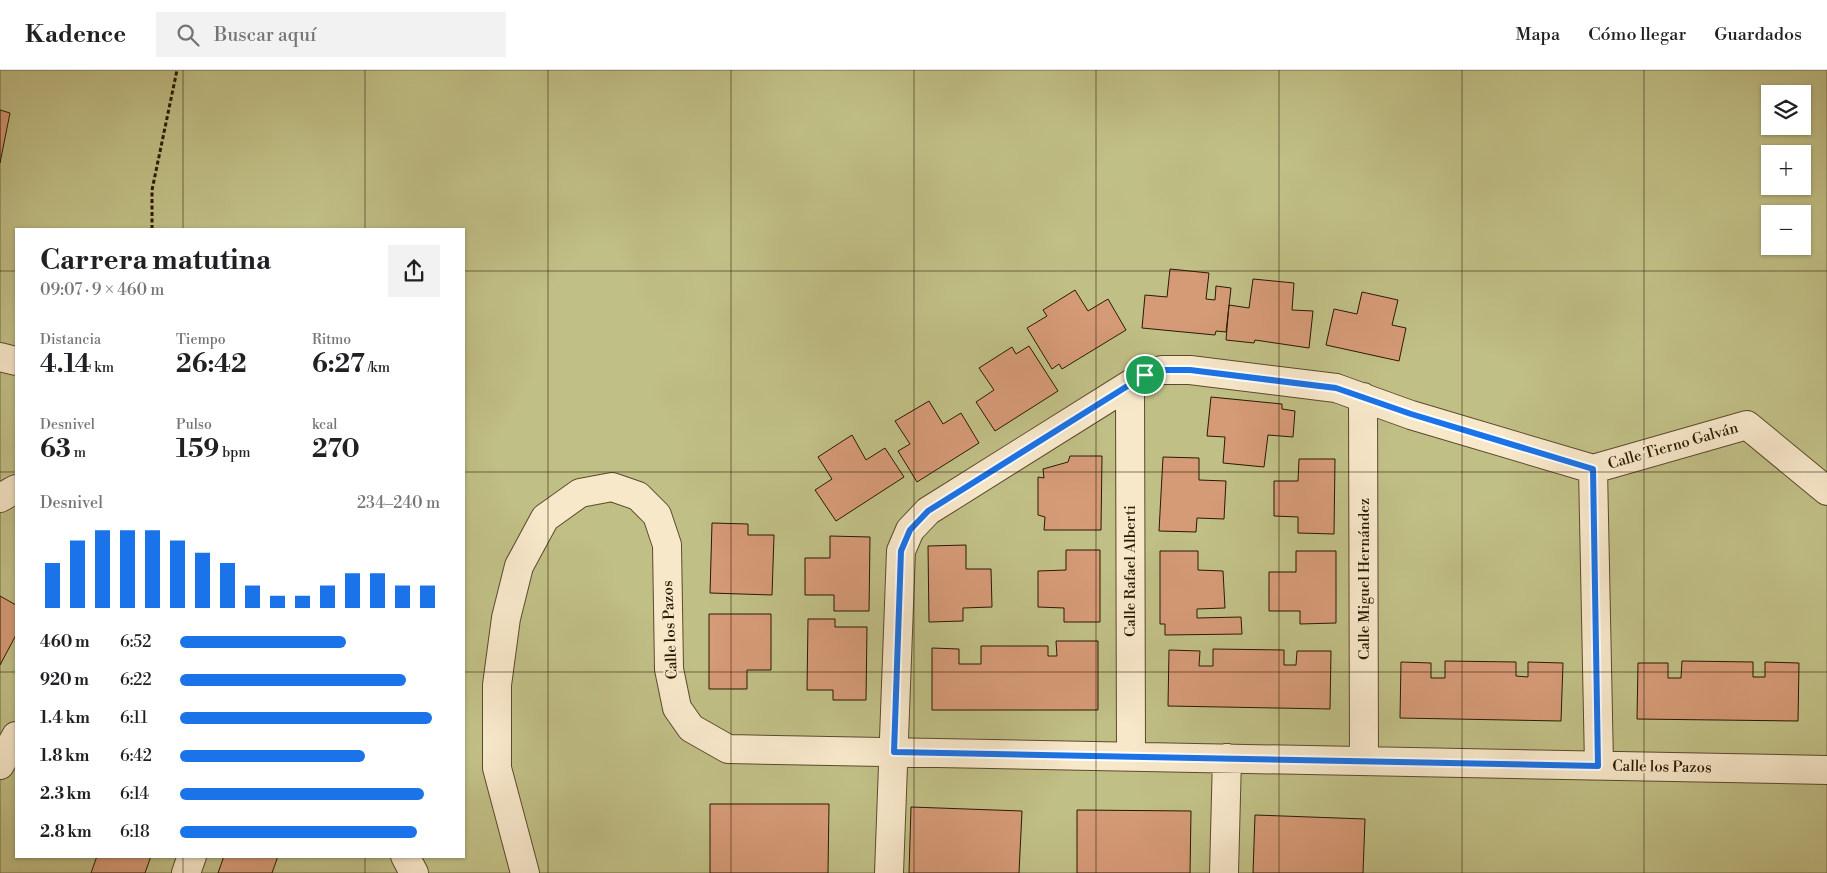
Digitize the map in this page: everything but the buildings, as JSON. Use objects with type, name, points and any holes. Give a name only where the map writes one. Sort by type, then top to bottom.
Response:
[{"type":"street","points":[[0,357],[15,361]]},
{"type":"street","name":"Calle Tierno Galván","points":[[889,873],[901,551],[910,530],[928,511],[1145,375],[1162,370],[1190,370],[1336,388],[1411,414],[1593,469],[1747,424],[1827,491]]},
{"type":"street","name":"Calle Rafael Alberti","points":[[1130,385],[1131,756]]},
{"type":"street","name":"Calle Miguel Hernández","points":[[1363,397],[1364,761]]},
{"type":"street","points":[[1593,469],[1598,766]]},
{"type":"street","name":"Calle los Pazos","points":[[525,873],[497,768],[497,685],[506,618],[519,566],[545,518],[580,493],[612,487],[638,496],[657,515],[667,545],[669,669],[677,708],[691,728],[728,749],[1827,770]]},
{"type":"street","points":[[0,498],[15,490]]},
{"type":"street","points":[[0,765],[15,738]]},
{"type":"street","points":[[1224,873],[1226,758]]},
{"type":"street","points":[[186,873],[191,858]]},
{"type":"path","points":[[152,228],[152,190],[177,70]]},
{"type":"shaded area","points":[[0,70],[1827,70],[1827,873],[0,873]]},
{"type":"route","points":[[1162,370],[1190,370],[1336,388],[1541,455],[1593,469],[1598,766],[894,752],[901,551],[910,530],[928,511],[1145,375],[1162,370]]}]
